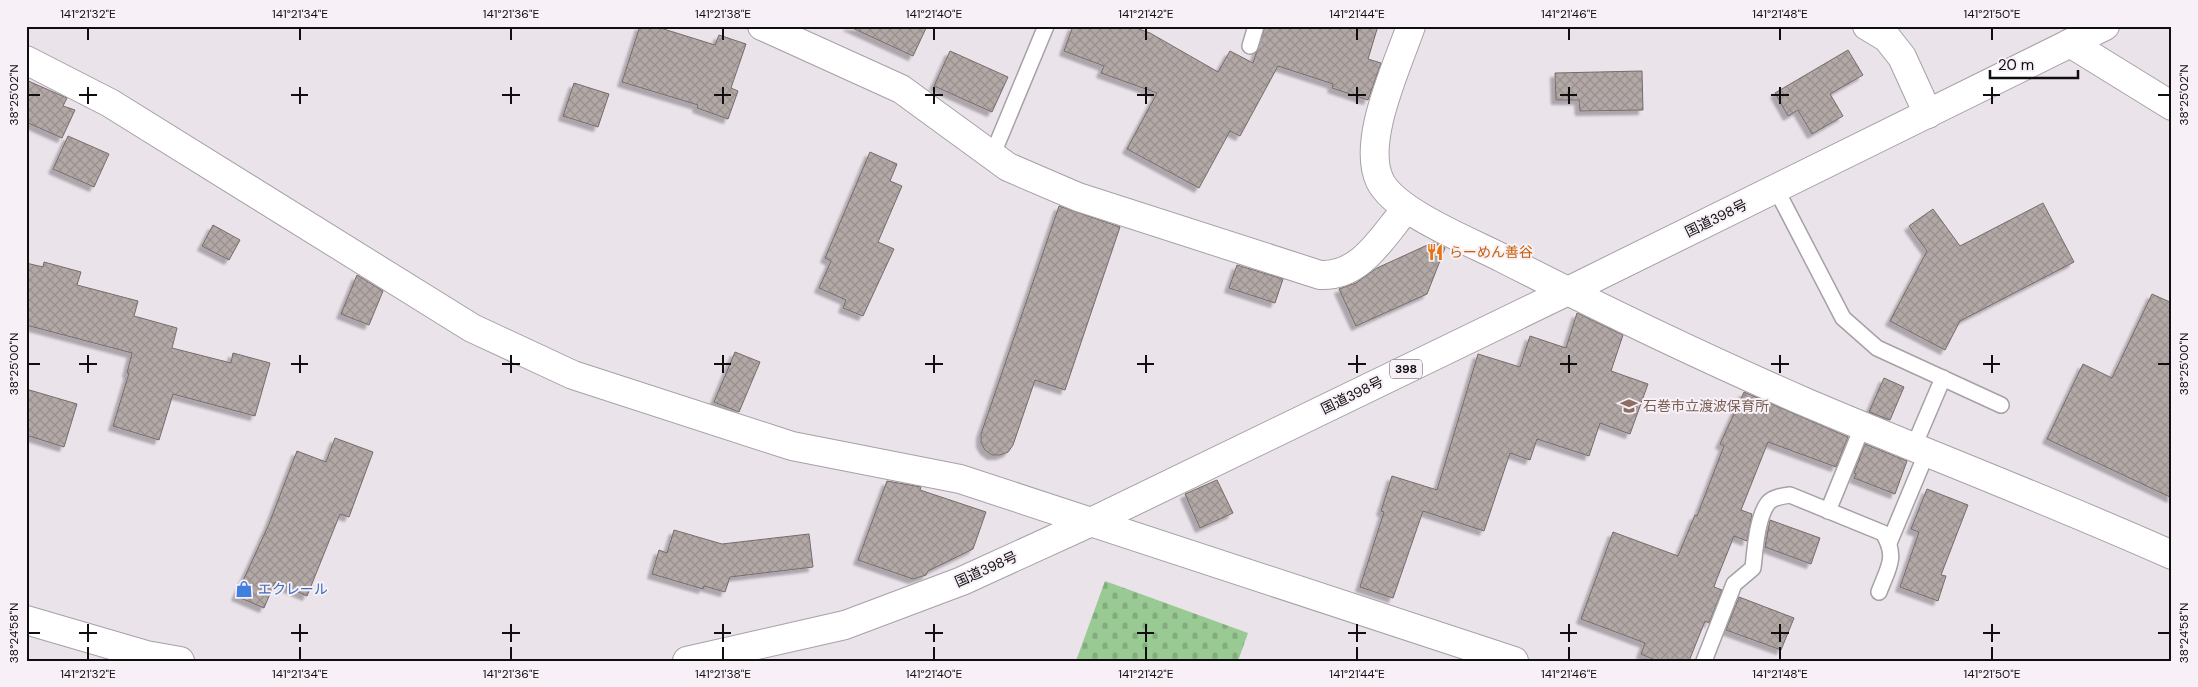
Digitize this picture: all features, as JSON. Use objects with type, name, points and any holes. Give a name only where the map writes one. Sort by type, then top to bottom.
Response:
[{"type":"main road","points":[[762,26],[901,89],[1008,168],[1078,197],[1320,275],[1334,276],[1360,264],[1406,209]]},
{"type":"main road","points":[[1411,26],[1373,142],[1374,167],[1381,184],[1406,209],[1568,291],[1804,401],[2098,522],[2172,555]]},
{"type":"main road","points":[[1867,26],[1887,38],[1902,57],[1928,114]]},
{"type":"main road","name":"国道398号","points":[[687,661],[845,625],[962,581],[1089,523],[1568,291],[2105,26]]},
{"type":"main road","points":[[2070,43],[2172,106]]},
{"type":"main road","points":[[26,60],[110,103],[472,328],[573,375],[792,446],[960,479],[1089,523],[1514,661]]},
{"type":"main road","points":[[26,620],[149,659],[180,661]]},
{"type":"lane","points":[[992,156],[1046,26]]},
{"type":"lane","points":[[1250,46],[1256,26]]},
{"type":"lane","points":[[1776,189],[1843,318],[1878,348],[2001,405]]},
{"type":"lane","points":[[1889,543],[1943,378]]},
{"type":"lane","points":[[1828,510],[1863,425]]},
{"type":"lane","points":[[1704,661],[1734,584],[1753,568],[1756,537],[1768,502],[1777,497],[1790,495],[1883,533],[1889,543],[1892,555],[1879,592]]},
{"type":"green space","points":[[1105,581],[1248,633],[1238,661],[1076,661]]},
{"type":"building","points":[[640,26],[654,26],[715,45],[719,35],[746,44],[731,88],[738,91],[728,119],[697,108],[698,105],[622,82]]},
{"type":"building","points":[[848,26],[927,26],[913,56]]},
{"type":"building","points":[[1073,26],[1131,26],[1150,33],[1218,72],[1230,51],[1253,63],[1265,26],[1378,26],[1368,59],[1381,63],[1368,100],[1332,88],[1333,84],[1278,66],[1240,136],[1230,131],[1199,188],[1127,149],[1157,93],[1101,73],[1104,66],[1064,51]]},
{"type":"building","points":[[1848,50],[1863,75],[1830,94],[1843,116],[1812,134],[1798,110],[1788,116],[1775,93]]},
{"type":"building","points":[[950,51],[1008,77],[992,112],[934,86]]},
{"type":"building","points":[[1642,71],[1643,110],[1580,111],[1579,100],[1556,100],[1555,73]]},
{"type":"building","points":[[26,80],[67,98],[63,106],[75,110],[62,138],[26,122]]},
{"type":"building","points":[[574,83],[609,94],[598,127],[563,116]]},
{"type":"building","points":[[68,136],[109,154],[94,187],[53,169]]},
{"type":"building","points":[[870,152],[897,164],[890,181],[902,186],[878,242],[894,249],[863,316],[843,308],[846,300],[819,288],[831,261],[825,258]]},
{"type":"building","points":[[2043,203],[2074,262],[1960,321],[1945,350],[1890,321],[1927,251],[1909,226],[1933,209],[1960,246]]},
{"type":"building","points":[[1059,206],[1120,227],[1065,390],[1035,380],[1013,445],[1008,452],[992,455],[985,450],[981,443],[981,434]]},
{"type":"building","points":[[213,225],[240,240],[229,260],[202,246]]},
{"type":"building","points":[[1434,242],[1445,248],[1427,294],[1356,326],[1339,289],[1356,283],[1377,268]]},
{"type":"building","points":[[44,262],[81,272],[77,285],[138,301],[134,316],[177,328],[172,348],[231,363],[233,353],[270,363],[255,416],[173,394],[159,440],[113,426],[129,373],[127,373],[132,353],[26,325],[26,263],[43,267]]},
{"type":"building","points":[[1237,265],[1283,279],[1275,303],[1229,288]]},
{"type":"building","points":[[357,275],[383,291],[369,325],[341,314]]},
{"type":"building","points":[[2152,294],[2172,303],[2172,498],[2047,439],[2083,364],[2112,378]]},
{"type":"building","points":[[1577,313],[1623,335],[1611,371],[1648,384],[1630,434],[1600,423],[1589,456],[1537,439],[1530,460],[1510,453],[1484,531],[1423,511],[1393,598],[1360,587],[1384,512],[1381,511],[1392,476],[1437,490],[1478,354],[1520,367],[1530,336],[1566,348]]},
{"type":"building","points":[[735,352],[760,362],[739,412],[714,402]]},
{"type":"building","points":[[1884,378],[1904,387],[1890,420],[1869,412]]},
{"type":"building","points":[[26,389],[77,404],[64,447],[26,435]]},
{"type":"building","points":[[1744,392],[1848,437],[1836,467],[1768,442],[1741,510],[1752,514],[1747,541],[1734,536],[1714,587],[1722,590],[1709,623],[1705,621],[1689,661],[1657,661],[1641,654],[1645,643],[1581,619],[1613,532],[1678,556],[1695,515],[1697,516],[1724,446],[1720,444]]},
{"type":"building","points":[[335,438],[373,452],[349,517],[340,514],[307,596],[275,582],[264,608],[236,596],[269,524],[297,451],[326,462]]},
{"type":"building","points":[[1865,444],[1907,461],[1895,494],[1854,478],[1856,474],[1854,473]]},
{"type":"building","points":[[1217,480],[1233,513],[1200,528],[1185,494]]},
{"type":"building","points":[[887,481],[921,487],[920,490],[986,512],[973,549],[928,571],[926,575],[913,579],[858,560]]},
{"type":"building","points":[[1927,489],[1968,505],[1941,575],[1946,576],[1938,601],[1900,587],[1919,532],[1911,529]]},
{"type":"building","points":[[1770,520],[1820,538],[1811,564],[1765,547]]},
{"type":"building","points":[[674,530],[722,544],[809,534],[813,567],[730,577],[725,592],[704,586],[703,589],[652,574],[659,550],[667,553]]},
{"type":"building","points":[[1739,597],[1794,618],[1781,650],[1726,630]]},
{"type":"place","name":"らーめん善谷","points":[[1435,252]]},
{"type":"place","name":"石巻市立渡波保育所","points":[[1629,406]]},
{"type":"place","name":"エクレール","points":[[244,589]]}]
